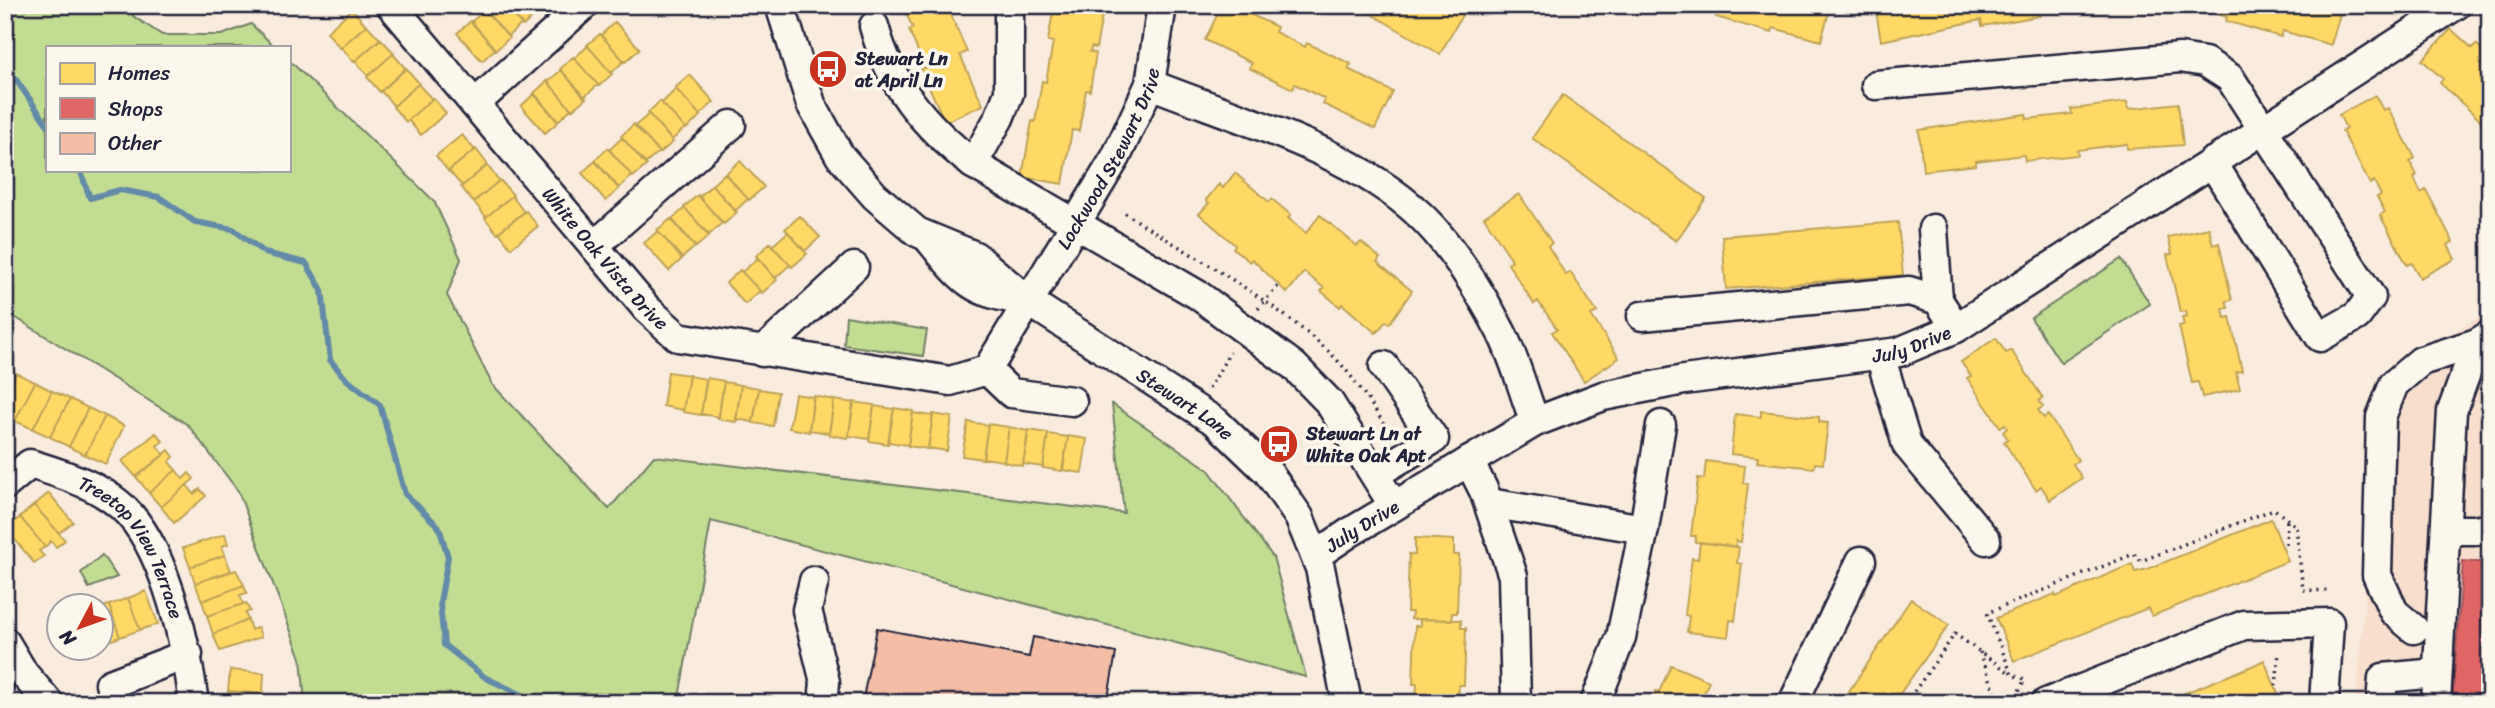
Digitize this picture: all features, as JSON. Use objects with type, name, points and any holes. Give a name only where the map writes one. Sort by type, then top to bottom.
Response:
[{"type":"street","name":"White Oak Vista Drive","points":[[391,5],[647,309],[678,337],[950,381],[988,370]]},
{"type":"street","points":[[475,104],[584,5]]},
{"type":"street","name":"Stewart Lane","points":[[780,5],[811,104],[840,156],[875,196],[917,232],[926,235],[963,281],[999,297],[1028,301],[1216,422],[1268,471],[1298,517],[1315,556],[1347,703]]},
{"type":"street","points":[[973,164],[999,118],[1009,93],[1009,5]]},
{"type":"street","name":"Lockwood Stewart Drive","points":[[1028,301],[1116,157],[1150,85],[1162,5]]},
{"type":"street","name":"July Drive","points":[[1315,556],[1535,422],[1603,396],[1899,352],[1956,328],[2264,128],[2438,10]]},
{"type":"street","points":[[874,26],[881,52],[898,88],[919,115],[973,164],[1198,295],[1294,366],[1329,402],[1394,506]]},
{"type":"street","points":[[1876,85],[2180,58],[2205,62],[2230,78],[2371,297],[2357,316],[2320,337],[2212,162]]},
{"type":"street","points":[[1150,85],[1293,141],[1364,173],[1421,216],[1472,281],[1501,330],[1535,422]]},
{"type":"street","points":[[594,246],[731,125]]},
{"type":"street","points":[[1933,229],[1938,300],[1956,328]]},
{"type":"street","points":[[762,352],[854,267]]},
{"type":"street","points":[[1642,316],[1909,291],[1938,300]]},
{"type":"street","points":[[1028,301],[988,370],[1011,393],[1072,401]]},
{"type":"street","points":[[2435,703],[2452,411],[2483,340]]},
{"type":"street","points":[[2414,629],[2394,612],[2377,575],[2381,417],[2395,384],[2421,361],[2483,340]]},
{"type":"street","points":[[1880,355],[1906,446],[1986,540]]},
{"type":"street","points":[[1375,474],[1434,439],[1384,366]]},
{"type":"street","points":[[1595,703],[1621,637],[1644,529],[1661,425]]},
{"type":"street","points":[[1469,461],[1489,503],[1513,576],[1516,703]]},
{"type":"street","name":"Treetop View Terrace","points":[[5,485],[30,464],[81,480],[130,514],[158,562],[188,654],[194,703]]},
{"type":"street","points":[[1489,503],[1644,529]]},
{"type":"street","points":[[2446,530],[2490,530]]},
{"type":"street","points":[[1793,703],[1861,561]]},
{"type":"street","points":[[814,581],[807,610],[825,682],[823,703]]},
{"type":"street","points":[[2046,703],[2244,625],[2329,622],[2325,703]]},
{"type":"street","points":[[5,642],[24,674],[49,703]]},
{"type":"street","points":[[110,684],[188,654]]},
{"type":"street","points":[[2381,703],[2383,678],[2437,673]]},
{"type":"path","points":[[1125,213],[1265,301],[1329,352],[1356,383],[1396,441]]},
{"type":"path","points":[[1250,319],[1278,286]]},
{"type":"path","points":[[1208,390],[1230,352]]},
{"type":"path","points":[[2012,675],[1987,613],[2134,554],[2141,561],[2274,509],[2296,526],[2303,590],[2331,591]]},
{"type":"path","points":[[2286,544],[2287,519]]},
{"type":"path","points":[[1906,703],[1955,634],[2012,675],[2025,679],[2025,684],[2013,703]]},
{"type":"path","points":[[1979,651],[1999,703]]},
{"type":"path","points":[[2276,686],[2279,653]]},
{"type":"shaded area","points":[[2490,311],[2490,703],[2356,703],[2365,596],[2370,415],[2392,368]]},
{"type":"green space","points":[[5,5],[134,5],[133,16],[162,35],[222,35],[251,24],[274,46],[46,46],[46,172],[290,172],[290,61],[434,201],[461,259],[447,295],[492,384],[609,509],[654,456],[1124,513],[1112,404],[1208,469],[1273,557],[1306,677],[711,521],[678,703],[305,703],[301,658],[238,491],[188,425],[5,311]]},
{"type":"green space","points":[[2121,259],[2150,304],[2061,363],[2031,318]]},
{"type":"green space","points":[[846,316],[927,330],[923,356],[844,345]]},
{"type":"green space","points":[[102,555],[117,577],[89,588],[81,573]]},
{"type":"building: Homes","points":[[487,5],[504,5],[522,24],[508,36],[483,9]]},
{"type":"building: Homes","points":[[504,5],[528,5],[536,14],[523,26]]},
{"type":"building: Homes","points":[[902,5],[955,5],[949,10],[967,52],[960,55],[983,105],[945,122],[921,69],[925,68],[909,30],[913,28]]},
{"type":"building: Homes","points":[[1054,5],[1104,5],[1096,48],[1091,47],[1090,52],[1096,53],[1090,91],[1086,90],[1079,131],[1072,130],[1063,184],[1022,177],[1042,81],[1046,82],[1053,42],[1048,41]]},
{"type":"building: Homes","points":[[1222,5],[1231,5],[1277,27],[1275,32],[1305,47],[1307,43],[1351,64],[1348,69],[1393,92],[1375,129],[1323,104],[1325,99],[1295,84],[1293,89],[1249,68],[1252,63],[1205,40]]},
{"type":"building: Homes","points":[[1356,5],[1461,5],[1466,8],[1440,54]]},
{"type":"building: Homes","points":[[1695,5],[1831,5],[1821,41],[1773,28],[1772,33],[1716,17],[1717,12]]},
{"type":"building: Homes","points":[[1875,5],[2073,5],[2039,11],[2040,16],[1982,26],[1981,20],[1881,41]]},
{"type":"building: Homes","points":[[2188,5],[2342,7],[2331,45],[2283,31],[2281,37],[2226,21],[2227,17]]},
{"type":"building: Homes","points":[[352,9],[366,25],[340,48],[327,32]]},
{"type":"building: Homes","points":[[485,10],[509,38],[496,50],[471,22]]},
{"type":"building: Homes","points":[[471,21],[495,49],[482,61],[457,33]]},
{"type":"building: Homes","points":[[615,22],[640,49],[625,62],[601,35]]},
{"type":"building: Homes","points":[[367,25],[380,39],[354,62],[341,47]]},
{"type":"building: Homes","points":[[2451,29],[2472,48],[2476,44],[2490,57],[2490,122],[2486,119],[2483,123],[2440,83],[2443,79],[2422,60]]},
{"type":"building: Homes","points":[[600,34],[624,61],[611,73],[587,45]]},
{"type":"building: Homes","points":[[381,39],[394,53],[368,76],[355,61]]},
{"type":"building: Homes","points":[[588,46],[612,74],[599,86],[574,58]]},
{"type":"building: Homes","points":[[393,54],[406,69],[380,92],[367,77]]},
{"type":"building: Homes","points":[[573,57],[598,85],[584,97],[560,69]]},
{"type":"building: Homes","points":[[406,68],[419,83],[394,106],[381,91]]},
{"type":"building: Homes","points":[[561,70],[586,98],[572,110],[548,82]]},
{"type":"building: Homes","points":[[690,75],[714,102],[700,115],[675,88]]},
{"type":"building: Homes","points":[[547,81],[571,109],[558,121],[534,93]]},
{"type":"building: Homes","points":[[418,84],[432,99],[406,122],[393,107]]},
{"type":"building: Homes","points":[[676,89],[701,116],[686,129],[662,103]]},
{"type":"building: Homes","points":[[534,94],[558,122],[545,133],[521,106]]},
{"type":"building: Homes","points":[[1563,95],[1706,198],[1676,241],[1532,138]]},
{"type":"building: Homes","points":[[2375,95],[2383,110],[2388,108],[2415,158],[2410,162],[2417,175],[2414,178],[2421,193],[2426,190],[2453,242],[2448,245],[2455,259],[2420,278],[2412,263],[2407,265],[2380,215],[2385,212],[2377,197],[2381,195],[2374,181],[2370,184],[2342,131],[2346,128],[2339,115]]},
{"type":"building: Homes","points":[[433,98],[446,113],[421,135],[408,120]]},
{"type":"building: Homes","points":[[660,101],[685,128],[672,140],[648,113]]},
{"type":"building: Homes","points":[[2127,102],[2128,109],[2178,103],[2183,145],[2127,149],[2127,144],[2077,150],[2078,155],[2025,161],[2024,155],[1976,161],[1976,165],[1923,171],[1919,130],[2026,114],[2027,119],[2072,114],[2071,109]]},
{"type":"building: Homes","points":[[649,114],[673,142],[660,153],[635,126]]},
{"type":"building: Homes","points":[[634,124],[659,152],[645,164],[621,136]]},
{"type":"building: Homes","points":[[462,135],[475,150],[448,171],[436,156]]},
{"type":"building: Homes","points":[[622,138],[647,165],[633,177],[609,150]]},
{"type":"building: Homes","points":[[608,148],[632,176],[619,188],[595,160]]},
{"type":"building: Homes","points":[[476,149],[488,165],[462,186],[449,171]]},
{"type":"building: Homes","points":[[595,161],[619,189],[606,201],[582,173]]},
{"type":"building: Homes","points":[[740,161],[764,187],[749,200],[725,174]]},
{"type":"building: Homes","points":[[487,165],[499,181],[473,202],[461,187]]},
{"type":"building: Homes","points":[[725,173],[748,199],[735,211],[712,185]]},
{"type":"building: Homes","points":[[1235,173],[1269,202],[1272,199],[1291,215],[1288,218],[1306,233],[1320,215],[1357,246],[1361,242],[1380,258],[1377,262],[1412,291],[1389,324],[1386,321],[1376,333],[1342,304],[1340,307],[1321,291],[1324,288],[1304,272],[1287,293],[1252,259],[1250,262],[1233,248],[1235,245],[1199,214],[1209,203],[1206,200],[1219,184],[1223,188]]},
{"type":"building: Homes","points":[[500,180],[513,195],[486,217],[474,202]]},
{"type":"building: Homes","points":[[712,185],[737,212],[724,224],[699,197]]},
{"type":"building: Homes","points":[[1519,194],[1552,243],[1548,246],[1566,275],[1570,272],[1597,312],[1591,315],[1619,358],[1584,381],[1552,332],[1557,329],[1538,301],[1534,304],[1508,264],[1512,260],[1484,217]]},
{"type":"building: Homes","points":[[698,195],[722,223],[709,235],[684,207]]},
{"type":"building: Homes","points":[[512,196],[524,212],[497,233],[485,218]]},
{"type":"building: Homes","points":[[685,208],[709,236],[696,247],[672,219]]},
{"type":"building: Homes","points":[[526,211],[538,226],[511,248],[499,232]]},
{"type":"building: Homes","points":[[800,216],[820,237],[805,251],[785,229]]},
{"type":"building: Homes","points":[[671,219],[695,247],[682,258],[657,230]]},
{"type":"building: Homes","points":[[1898,222],[1903,275],[1726,289],[1722,236]]},
{"type":"building: Homes","points":[[2209,228],[2213,245],[2219,243],[2232,300],[2226,301],[2228,308],[2223,309],[2225,318],[2230,317],[2242,371],[2236,372],[2240,389],[2202,397],[2198,382],[2192,383],[2179,326],[2184,325],[2182,317],[2187,316],[2186,311],[2180,312],[2167,255],[2172,254],[2168,237]]},
{"type":"building: Homes","points":[[658,231],[682,259],[669,271],[644,243]]},
{"type":"building: Homes","points":[[788,232],[807,254],[792,267],[772,246]]},
{"type":"building: Homes","points":[[770,243],[790,265],[775,278],[756,256]]},
{"type":"building: Homes","points":[[758,258],[777,280],[762,293],[742,272]]},
{"type":"building: Homes","points":[[740,270],[760,291],[745,304],[726,283]]},
{"type":"building: Homes","points":[[1996,338],[2006,353],[2011,350],[2043,398],[2039,401],[2043,407],[2038,410],[2044,418],[2048,415],[2078,460],[2073,464],[2082,478],[2050,500],[2041,486],[2036,490],[2004,442],[2008,439],[2003,432],[2007,428],[2005,424],[2000,427],[1967,378],[1971,376],[1961,362]]},
{"type":"building: Homes","points":[[5,368],[16,373],[5,396]]},
{"type":"building: Homes","points":[[668,372],[689,375],[683,410],[663,406]]},
{"type":"building: Homes","points":[[16,373],[35,382],[15,421],[5,416],[5,396]]},
{"type":"building: Homes","points":[[689,376],[706,379],[701,415],[683,412]]},
{"type":"building: Homes","points":[[707,378],[724,381],[719,417],[701,414]]},
{"type":"building: Homes","points":[[35,382],[52,391],[33,429],[15,421]]},
{"type":"building: Homes","points":[[724,382],[741,385],[736,422],[718,419]]},
{"type":"building: Homes","points":[[741,385],[759,388],[753,422],[736,419]]},
{"type":"building: Homes","points":[[759,389],[778,392],[773,426],[753,423]]},
{"type":"building: Homes","points":[[52,391],[70,399],[50,437],[33,429]]},
{"type":"building: Homes","points":[[795,394],[813,397],[809,432],[789,428]]},
{"type":"building: Homes","points":[[814,396],[834,400],[829,433],[809,430]]},
{"type":"building: Homes","points":[[70,399],[88,408],[69,447],[50,437]]},
{"type":"building: Homes","points":[[834,400],[854,403],[848,438],[829,435]]},
{"type":"building: Homes","points":[[853,402],[874,405],[869,439],[849,436]]},
{"type":"building: Homes","points":[[874,406],[894,409],[888,444],[869,441]]},
{"type":"building: Homes","points":[[88,408],[105,416],[85,455],[69,447]]},
{"type":"building: Homes","points":[[894,408],[913,411],[908,445],[888,442]]},
{"type":"building: Homes","points":[[1761,411],[1819,417],[1819,422],[1828,423],[1823,464],[1815,463],[1814,468],[1757,462],[1758,457],[1731,454],[1735,414],[1761,417]]},
{"type":"building: Homes","points":[[913,413],[933,416],[928,449],[908,446]]},
{"type":"building: Homes","points":[[933,414],[952,417],[947,451],[928,448]]},
{"type":"building: Homes","points":[[105,416],[124,426],[106,464],[85,455]]},
{"type":"building: Homes","points":[[968,422],[988,425],[983,459],[962,456]]},
{"type":"building: Homes","points":[[988,424],[1009,427],[1004,461],[983,458]]},
{"type":"building: Homes","points":[[1009,427],[1028,431],[1023,466],[1004,462]]},
{"type":"building: Homes","points":[[1029,430],[1048,433],[1043,467],[1023,464]]},
{"type":"building: Homes","points":[[156,433],[163,441],[157,446],[164,455],[136,477],[122,461]]},
{"type":"building: Homes","points":[[1048,434],[1068,437],[1062,471],[1043,468]]},
{"type":"building: Homes","points":[[1068,436],[1087,439],[1082,473],[1063,470]]},
{"type":"building: Homes","points":[[169,450],[174,457],[169,462],[176,470],[149,493],[136,477]]},
{"type":"building: Homes","points":[[1706,461],[1745,466],[1743,483],[1748,484],[1741,542],[1736,541],[1735,547],[1695,542],[1696,536],[1691,536],[1698,478],[1704,479]]},
{"type":"building: Homes","points":[[176,470],[183,479],[189,473],[194,479],[161,507],[149,493]]},
{"type":"building: Homes","points":[[187,485],[194,494],[200,489],[206,496],[174,523],[161,507]]},
{"type":"building: Homes","points":[[49,493],[73,522],[59,533],[34,505]]},
{"type":"building: Homes","points":[[34,505],[65,540],[56,547],[51,541],[45,547],[20,517]]},
{"type":"building: Homes","points":[[20,517],[45,547],[39,551],[44,556],[34,563],[6,529]]},
{"type":"building: Homes","points":[[2271,519],[2288,561],[2152,616],[2148,608],[2014,661],[1996,618],[2055,594],[2056,597],[2132,564],[2135,572],[2148,569]]},
{"type":"building: Homes","points":[[225,534],[228,544],[222,546],[225,555],[190,567],[183,548]]},
{"type":"building: Homes","points":[[1415,538],[1454,540],[1454,555],[1459,555],[1457,613],[1452,613],[1452,620],[1411,619],[1412,612],[1407,612],[1409,554],[1415,555]]},
{"type":"building: Homes","points":[[1700,542],[1739,547],[1737,563],[1742,564],[1735,621],[1730,620],[1728,637],[1687,632],[1689,616],[1685,615],[1692,558],[1698,559]]},
{"type":"building: Homes","points":[[225,555],[231,571],[195,583],[190,567]]},
{"type":"building: Homes","points":[[236,570],[244,585],[202,601],[195,583]]},
{"type":"building: Homes","points":[[244,585],[247,593],[240,595],[243,604],[207,616],[202,601]]},
{"type":"building: Homes","points":[[146,591],[158,624],[140,630],[128,598]]},
{"type":"building: Homes","points":[[128,598],[140,630],[120,637],[116,625],[116,602]]},
{"type":"building: Homes","points":[[1911,599],[1949,625],[1899,695],[1901,696],[1897,703],[1841,703]]},
{"type":"building: Homes","points":[[246,603],[250,611],[245,613],[248,620],[213,634],[207,616]]},
{"type":"building: Homes","points":[[1420,619],[1461,620],[1461,628],[1466,628],[1464,685],[1459,685],[1458,702],[1416,700],[1417,684],[1413,684],[1415,626],[1420,626]]},
{"type":"building: Homes","points":[[248,620],[251,630],[258,627],[261,637],[220,651],[213,634]]},
{"type":"building: Homes","points":[[2264,660],[2282,703],[2160,703],[2250,667]]},
{"type":"building: Homes","points":[[1671,665],[1709,681],[1700,703],[1651,703]]},
{"type":"building: Homes","points":[[230,670],[264,673],[263,694],[228,691]]},
{"type":"building: Homes","points":[[228,691],[263,694],[263,703],[227,703]]},
{"type":"building: Shops","points":[[2463,561],[2490,563],[2490,703],[2452,703]]},
{"type":"building: Other","points":[[877,628],[1029,657],[1033,637],[1116,653],[1107,703],[862,703]]},
{"type":"waterway","points":[[5,75],[12,74],[46,123]]},
{"type":"waterway","points":[[81,172],[90,198],[120,190],[159,197],[195,222],[233,229],[265,253],[306,263],[322,290],[330,360],[346,379],[380,405],[405,494],[439,527],[448,557],[440,603],[444,645],[486,678],[533,700]]},
{"type":"place","name":"Stewart Ln at April Ln","points":[[828,69]]},
{"type":"place","name":"Stewart Ln at White Oak Apt","points":[[1279,444]]}]
